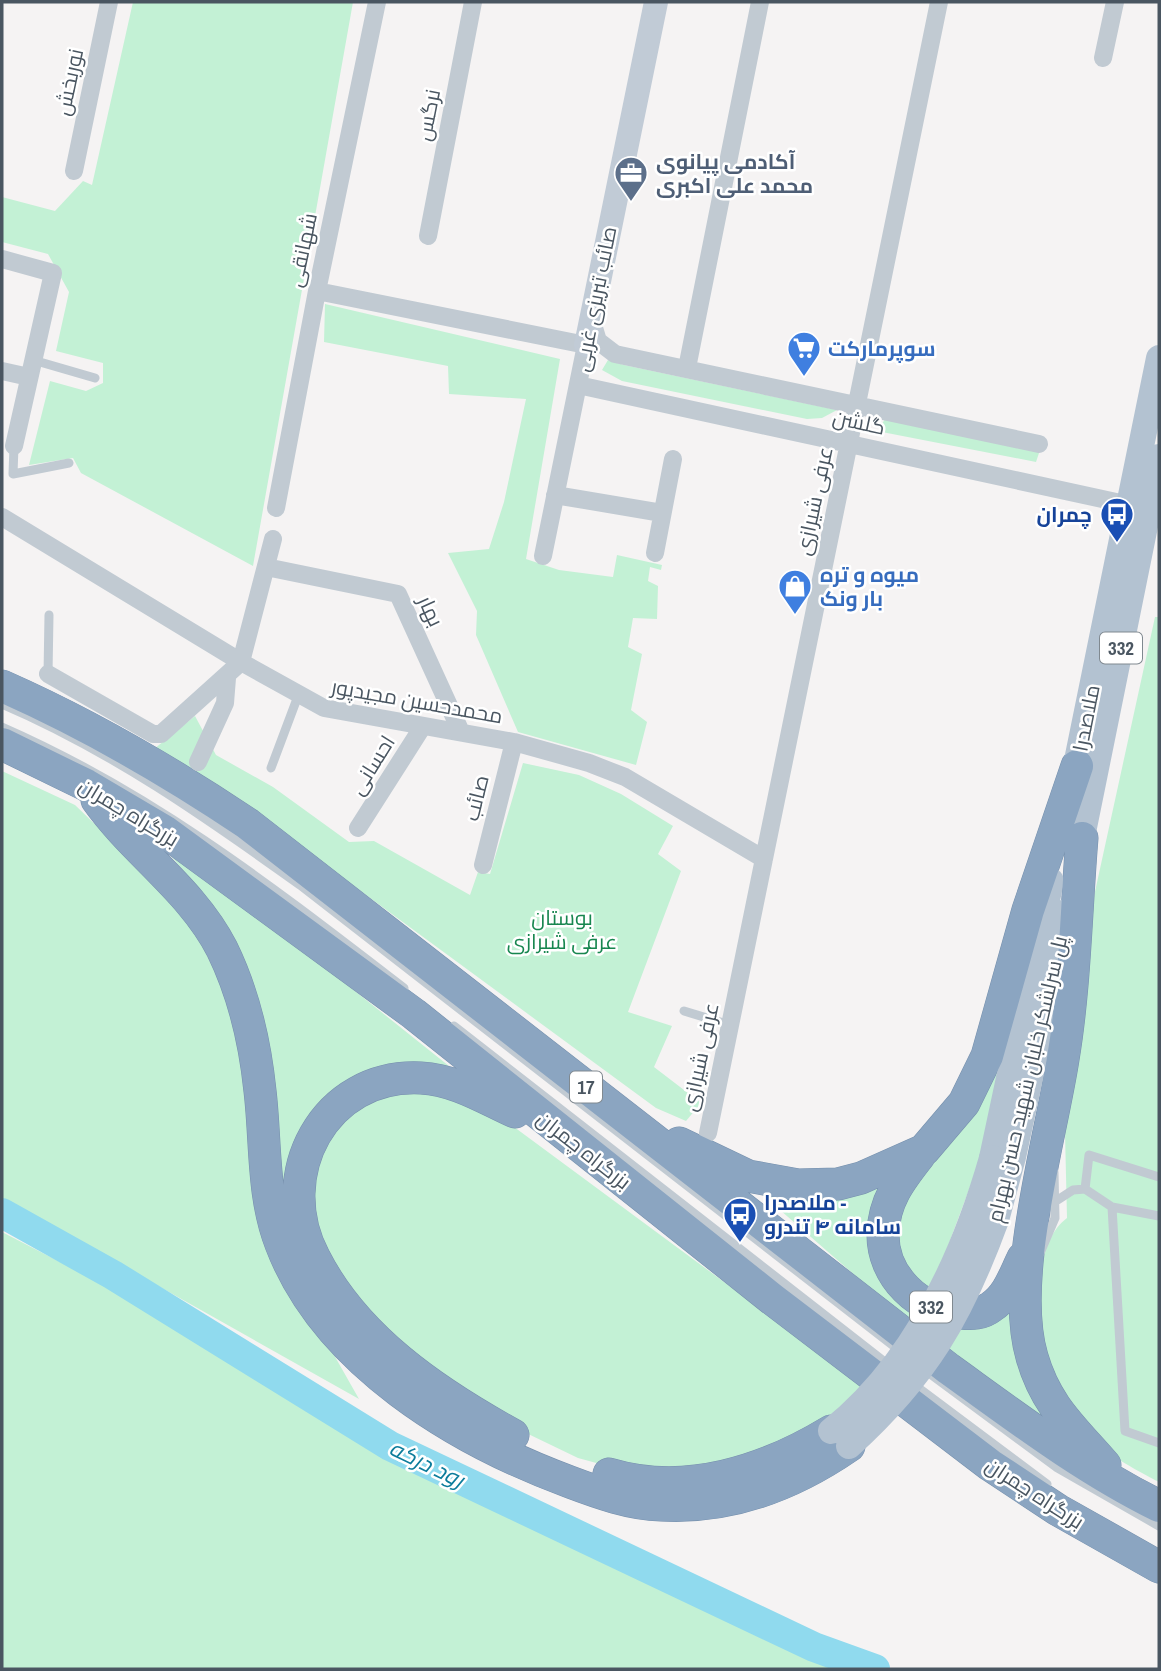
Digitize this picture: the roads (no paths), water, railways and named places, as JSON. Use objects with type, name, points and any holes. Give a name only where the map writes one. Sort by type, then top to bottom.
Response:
[{"type":"highway","name":"17","points":[[2,686],[58,711],[161,768],[248,824],[949,1369],[1042,1437],[1126,1490],[1159,1506]]},
{"type":"highway","name":"بزرگراه چمران","points":[[2,744],[86,785],[164,831],[414,1014],[562,1133],[990,1465],[1058,1510],[1159,1567]]},
{"type":"highway","points":[[1030,1243],[1003,1298],[989,1309],[975,1314],[947,1313],[923,1303],[904,1289],[886,1255],[883,1234],[886,1213],[900,1179],[964,1102],[987,1056],[1028,909],[1077,766]]},
{"type":"highway","points":[[86,785],[112,821],[197,908],[221,947],[238,986],[254,1049],[270,1203],[280,1242],[296,1277],[328,1322],[390,1383],[452,1426],[503,1454],[623,1500],[661,1505],[697,1505],[761,1492],[808,1473],[840,1438]]},
{"type":"highway","points":[[1082,838],[1063,1056],[1030,1243],[1027,1331],[1040,1382],[1052,1406],[1126,1490]]},
{"type":"highway","points":[[562,1133],[458,1085],[440,1080],[396,1079],[357,1092],[319,1128],[300,1170],[297,1197],[301,1224],[312,1255],[346,1307],[370,1333],[419,1376],[526,1443],[587,1468],[647,1482],[708,1480],[840,1438]]},
{"type":"highway","points":[[621,1115],[748,1176],[798,1185],[838,1184],[861,1178],[924,1150]]},
{"type":"main road","name":"ملاصدرا","points":[[1054,915],[1077,766],[1159,358]]},
{"type":"main road","name":"ملاصدرا","points":[[1054,915],[1082,838],[1159,457]]},
{"type":"main road","name":"پل سرلشکر خلبان شهید حسن بهرام","points":[[840,1438],[912,1342],[959,1251],[992,1158],[1054,915]]},
{"type":"main road","name":"پل سرلشکر خلبان شهید حسن بهرام","points":[[840,1438],[899,1399],[932,1354],[965,1297],[996,1220],[1013,1157],[1054,915]]},
{"type":"street","name":"نوربخش","points":[[74,171],[109,2]]},
{"type":"street","name":"شهانقی","points":[[276,508],[317,291],[377,2]]},
{"type":"street","name":"نرگس","points":[[428,236],[473,2]]},
{"type":"street","name":"صائب تبریزی غربی","points":[[543,556],[656,2]]},
{"type":"street","points":[[687,368],[760,2]]},
{"type":"street","name":"عرفی شیرازی","points":[[708,1133],[939,2]]},
{"type":"street","points":[[1103,58],[1115,2]]},
{"type":"street","points":[[2,259],[53,273],[13,446]]},
{"type":"street","points":[[317,291],[586,345]]},
{"type":"street","name":"گلشن","points":[[591,319],[598,341],[605,349],[615,354],[1039,444]]},
{"type":"street","points":[[2,371],[31,369]]},
{"type":"street","name":"گلشن","points":[[578,385],[1129,505]]},
{"type":"street","points":[[655,554],[673,458]]},
{"type":"street","points":[[555,495],[662,513]]},
{"type":"street","name":"محمدحسین مجیدپور","points":[[2,517],[241,662],[324,708],[514,742],[589,763],[625,777],[764,859]]},
{"type":"street","points":[[48,674],[153,734],[161,734],[241,662],[273,539]]},
{"type":"street","name":"بهار","points":[[266,567],[398,594],[461,732]]},
{"type":"street","points":[[198,762],[225,703],[226,678]]},
{"type":"street","name":"احسانی","points":[[358,828],[423,726]]},
{"type":"street","name":"صائب","points":[[483,865],[514,742]]},
{"type":"lane","points":[[31,369],[95,378]]},
{"type":"lane","points":[[13,446],[13,474],[69,463]]},
{"type":"lane","points":[[48,674],[49,615]]},
{"type":"lane","points":[[271,768],[298,695]]},
{"type":"lane","points":[[2,704],[99,752],[161,788],[229,834],[300,885],[962,1398],[1056,1466],[1159,1526]]},
{"type":"lane","points":[[2,727],[80,762],[202,837],[410,992]]},
{"type":"lane","points":[[684,1010],[730,1025]]},
{"type":"lane","points":[[443,1018],[884,1362],[1060,1493]]},
{"type":"lane","points":[[1027,1275],[1049,1234],[1056,1201],[1048,1142]]},
{"type":"lane","points":[[1085,1189],[1089,1155],[1159,1177]]},
{"type":"lane","points":[[1056,1201],[1073,1190],[1085,1189],[1112,1208],[1159,1216]]},
{"type":"lane","points":[[1112,1208],[1125,1431],[1159,1443]]},
{"type":"waterway","name":"رود درکه","points":[[2,1213],[113,1275],[390,1446],[814,1647],[875,1669]]},
{"type":"place","name":"آکادمی پیانوی محمد علی‌ اکبری","points":[[631,203]]},
{"type":"place","name":"سوپرمارکت","points":[[804,378]]},
{"type":"place","name":"چمران","points":[[1117,544]]},
{"type":"place","name":"میوه و تره بار ونک","points":[[795,616]]},
{"type":"place","name":"ملاصدرا - سامانه ۴ تندرو","points":[[740,1244]]},
{"type":"park label","name":"بوستان عرفی شیرازی","points":[[562,929]]}]
